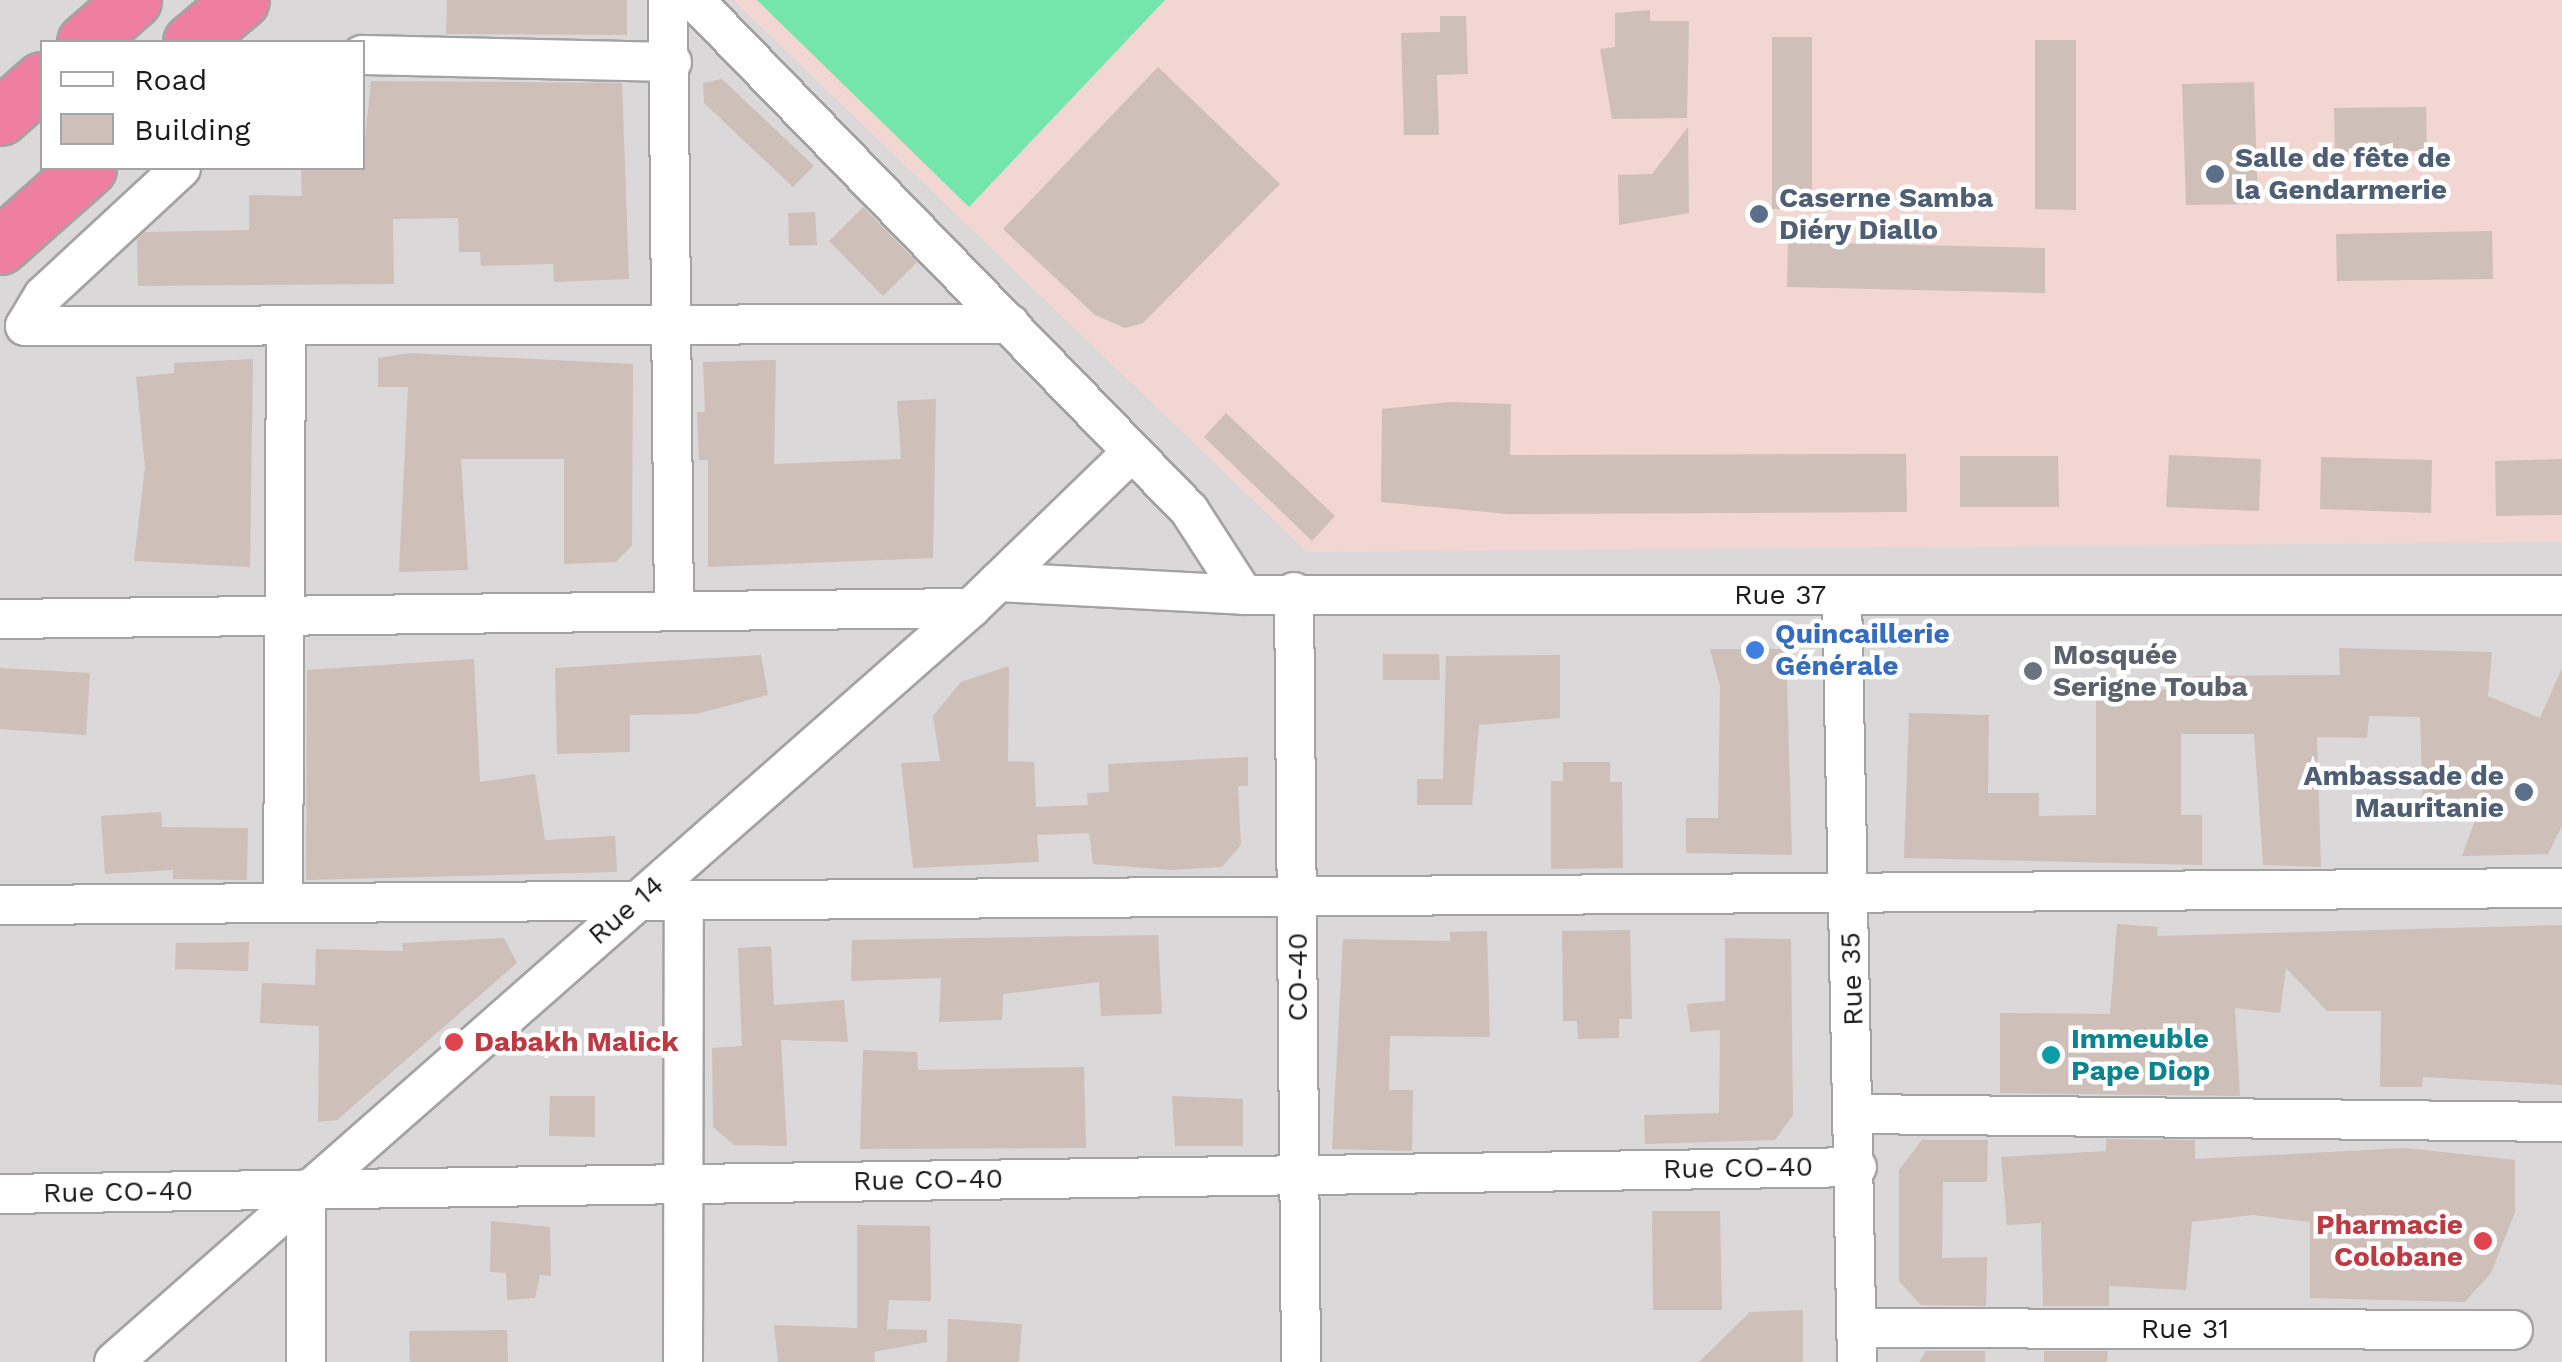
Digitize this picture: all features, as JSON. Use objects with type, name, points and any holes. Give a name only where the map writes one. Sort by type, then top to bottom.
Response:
[{"type":"highway","points":[[87,40],[133,0]]},
{"type":"highway","points":[[193,40],[242,0]]},
{"type":"highway","points":[[231,40],[277,0]]},
{"type":"highway","points":[[0,117],[40,82]]},
{"type":"highway","points":[[0,205],[42,170]]},
{"type":"highway","points":[[0,246],[86,170]]},
{"type":"street","points":[[668,0],[672,62],[674,611]]},
{"type":"street","points":[[694,0],[1189,510],[1244,595]]},
{"type":"street","points":[[365,55],[672,62]]},
{"type":"street","points":[[179,170],[43,296],[25,326],[286,329],[1010,324]]},
{"type":"street","points":[[283,904],[286,329]]},
{"type":"street","name":"Rue 14","points":[[114,1362],[970,608],[1132,452]]},
{"type":"street","name":"Rue 37","points":[[998,582],[1244,595],[2562,594]]},
{"type":"street","name":"CO-40","points":[[1294,592],[1301,1362]]},
{"type":"street","name":"Rue 35","points":[[1842,596],[1856,1114],[1857,1345]]},
{"type":"street","points":[[0,619],[970,608]]},
{"type":"street","points":[[0,905],[2562,888]]},
{"type":"street","points":[[683,1362],[684,900]]},
{"type":"street","points":[[1856,1114],[2562,1122]]},
{"type":"street","name":"Rue CO-40","points":[[0,1194],[1856,1167]]},
{"type":"street","points":[[306,1189],[306,1362]]},
{"type":"street","name":"Rue 31","points":[[1857,1345],[2514,1330]]},
{"type":"shaded area","points":[[0,0],[2562,0],[2562,1362],[0,1362]]},
{"type":"shaded area","name":"Caserne Samba Diéry Diallo","points":[[733,0],[2562,0],[2562,542],[1307,552]]},
{"type":"green space","points":[[757,0],[1165,0],[969,207]]},
{"type":"building","points":[[447,0],[627,0],[627,35],[446,34]]},
{"type":"building","points":[[1650,10],[1650,21],[1689,21],[1687,118],[1612,119],[1600,49],[1615,47],[1615,13]]},
{"type":"building","points":[[1440,16],[1466,16],[1468,74],[1437,75],[1439,135],[1404,135],[1401,33],[1440,32]]},
{"type":"building","points":[[1772,37],[1812,37],[1812,209],[1772,209]]},
{"type":"building","points":[[2035,40],[2076,40],[2076,210],[2035,209]]},
{"type":"building","points":[[1158,67],[1280,184],[1143,323],[1125,328],[1095,315],[1003,229]]},
{"type":"building","points":[[722,79],[814,166],[793,187],[704,103],[703,83]]},
{"type":"building","points":[[371,81],[622,83],[629,279],[554,282],[553,264],[481,266],[480,252],[459,252],[458,218],[393,219],[394,284],[138,286],[137,240],[145,232],[249,230],[249,195],[302,196],[301,170],[365,170]]},
{"type":"building","points":[[2254,82],[2258,204],[2186,205],[2182,84]]},
{"type":"building","points":[[2426,107],[2427,151],[2335,152],[2334,108]]},
{"type":"building","points":[[1688,127],[1689,213],[1619,225],[1618,175],[1652,174]]},
{"type":"building","points":[[863,207],[917,262],[883,296],[829,241]]},
{"type":"building","points":[[815,212],[817,245],[789,246],[788,213]]},
{"type":"building","points":[[2492,231],[2493,279],[2337,281],[2336,234]]},
{"type":"building","points":[[1788,242],[2045,248],[2045,293],[1787,287]]},
{"type":"building","points":[[410,353],[633,364],[632,546],[616,562],[564,564],[564,459],[461,459],[468,570],[399,572],[408,387],[378,387],[378,358]]},
{"type":"building","points":[[253,359],[250,567],[134,561],[145,467],[136,377],[174,373],[174,363]]},
{"type":"building","points":[[776,360],[774,464],[901,459],[897,401],[936,399],[933,558],[708,567],[708,460],[699,460],[697,412],[705,412],[703,362]]},
{"type":"building","points":[[1450,402],[1511,404],[1510,455],[1906,454],[1907,512],[1508,514],[1381,502],[1382,409]]},
{"type":"building","points":[[1226,413],[1335,516],[1312,541],[1204,437]]},
{"type":"building","points":[[2169,455],[2261,459],[2259,511],[2166,507]]},
{"type":"building","points":[[1960,456],[2058,456],[2059,507],[1960,507]]},
{"type":"building","points":[[2321,457],[2432,460],[2431,513],[2320,509]]},
{"type":"building","points":[[2562,459],[2562,515],[2496,516],[2495,461]]},
{"type":"building","points":[[2339,648],[2492,652],[2488,696],[2540,718],[2562,668],[2562,826],[2548,854],[2462,856],[2481,804],[2423,803],[2420,717],[2369,716],[2367,738],[2317,737],[2321,867],[2263,865],[2254,734],[2181,734],[2181,815],[2202,815],[2202,865],[1904,858],[1909,713],[1989,715],[1988,793],[2039,793],[2039,816],[2096,815],[2096,689],[2194,690],[2194,676],[2340,675]]},
{"type":"building","points":[[1710,649],[1786,649],[1792,855],[1686,853],[1686,818],[1718,818],[1720,686]]},
{"type":"building","points":[[1383,654],[1439,654],[1440,680],[1383,680]]},
{"type":"building","points":[[761,655],[768,695],[696,714],[630,715],[630,752],[557,754],[555,668]]},
{"type":"building","points":[[1560,655],[1560,718],[1479,725],[1472,805],[1417,805],[1417,779],[1443,779],[1446,656]]},
{"type":"building","points":[[474,659],[480,782],[535,774],[545,840],[615,836],[617,872],[306,880],[307,670]]},
{"type":"building","points":[[1009,666],[1008,761],[1034,762],[1036,807],[1088,805],[1087,793],[1109,792],[1108,764],[1248,757],[1248,786],[1238,786],[1241,845],[1222,867],[1171,870],[1093,864],[1089,833],[1037,835],[1039,862],[913,868],[901,763],[940,761],[933,716],[961,682]]},
{"type":"building","points":[[0,668],[90,673],[86,735],[0,729]]},
{"type":"building","points":[[1563,762],[1610,762],[1610,782],[1622,782],[1623,868],[1551,869],[1551,781],[1563,781]]},
{"type":"building","points":[[161,812],[162,827],[248,828],[247,880],[173,879],[173,870],[105,874],[101,816]]},
{"type":"building","points":[[2117,924],[2158,927],[2157,936],[2562,925],[2562,1085],[2423,1077],[2422,1087],[2380,1087],[2381,1011],[2327,1011],[2286,968],[2280,1013],[2235,1008],[2240,1096],[2000,1093],[2000,1013],[2110,1014]]},
{"type":"building","points":[[1630,930],[1632,1019],[1619,1019],[1619,1038],[1578,1039],[1577,1021],[1563,1021],[1562,931]]},
{"type":"building","points":[[1487,931],[1490,1037],[1390,1036],[1389,1090],[1413,1090],[1412,1151],[1332,1149],[1343,939],[1450,941],[1450,932]]},
{"type":"building","points":[[1158,935],[1162,1014],[1101,1016],[1099,982],[1003,994],[1002,1020],[939,1022],[941,978],[851,981],[852,940]]},
{"type":"building","points":[[504,938],[517,963],[337,1120],[318,1122],[319,1026],[260,1023],[262,983],[315,985],[316,949],[403,951],[402,943]]},
{"type":"building","points":[[1725,938],[1791,939],[1793,1115],[1775,1140],[1645,1144],[1644,1115],[1719,1113],[1720,1030],[1690,1032],[1687,1004],[1725,1001]]},
{"type":"building","points":[[249,942],[248,971],[175,969],[176,943]]},
{"type":"building","points":[[771,946],[774,1005],[844,1000],[848,1042],[781,1040],[787,1146],[734,1145],[713,1127],[712,1048],[742,1046],[738,948]]},
{"type":"building","points":[[863,1050],[917,1052],[918,1070],[1084,1067],[1086,1148],[860,1149]]},
{"type":"building","points":[[550,1096],[595,1096],[595,1137],[549,1136]]},
{"type":"building","points":[[1172,1096],[1243,1099],[1243,1146],[1175,1146]]},
{"type":"building","points":[[2106,1139],[2195,1140],[2195,1159],[2406,1148],[2515,1160],[2515,1212],[2491,1273],[2465,1302],[2310,1298],[2310,1222],[2253,1215],[2192,1222],[2186,1290],[2109,1286],[2109,1306],[2043,1306],[2041,1223],[2007,1225],[2001,1157],[2106,1151]]},
{"type":"building","points":[[1922,1140],[1988,1140],[1987,1182],[1943,1182],[1942,1258],[1987,1257],[1986,1306],[1921,1305],[1899,1281],[1899,1170]]},
{"type":"building","points":[[1652,1211],[1720,1211],[1722,1310],[1653,1310]]},
{"type":"building","points":[[491,1221],[550,1227],[551,1276],[540,1275],[535,1298],[507,1300],[506,1273],[490,1272]]},
{"type":"building","points":[[857,1225],[930,1226],[931,1301],[889,1300],[887,1329],[927,1330],[927,1342],[874,1352],[875,1362],[778,1362],[774,1325],[857,1328]]},
{"type":"building","points":[[1803,1310],[1803,1362],[1699,1362],[1750,1312]]},
{"type":"building","points":[[948,1319],[1022,1324],[1019,1362],[947,1362]]},
{"type":"building","points":[[507,1330],[508,1362],[410,1362],[409,1331]]},
{"type":"building","points":[[1926,1351],[1985,1351],[1985,1362],[1919,1362]]},
{"type":"building","points":[[2044,1351],[2108,1351],[2107,1362],[2044,1362]]},
{"type":"place","name":"Salle de fête de la Gendarmerie","points":[[2215,174]]},
{"type":"place","name":"Caserne Samba Diéry Diallo","points":[[1759,214]]},
{"type":"place","name":"Quincaillerie Générale","points":[[1755,650]]},
{"type":"place","name":"Mosquée Serigne Touba","points":[[2033,671]]},
{"type":"place","name":"Ambassade de Mauritanie","points":[[2524,792]]},
{"type":"place","name":"Dabakh Malick","points":[[454,1042]]},
{"type":"place","name":"Immeuble Pape Diop","points":[[2051,1055]]},
{"type":"place","name":"Pharmacie Colobane","points":[[2483,1241]]}]
